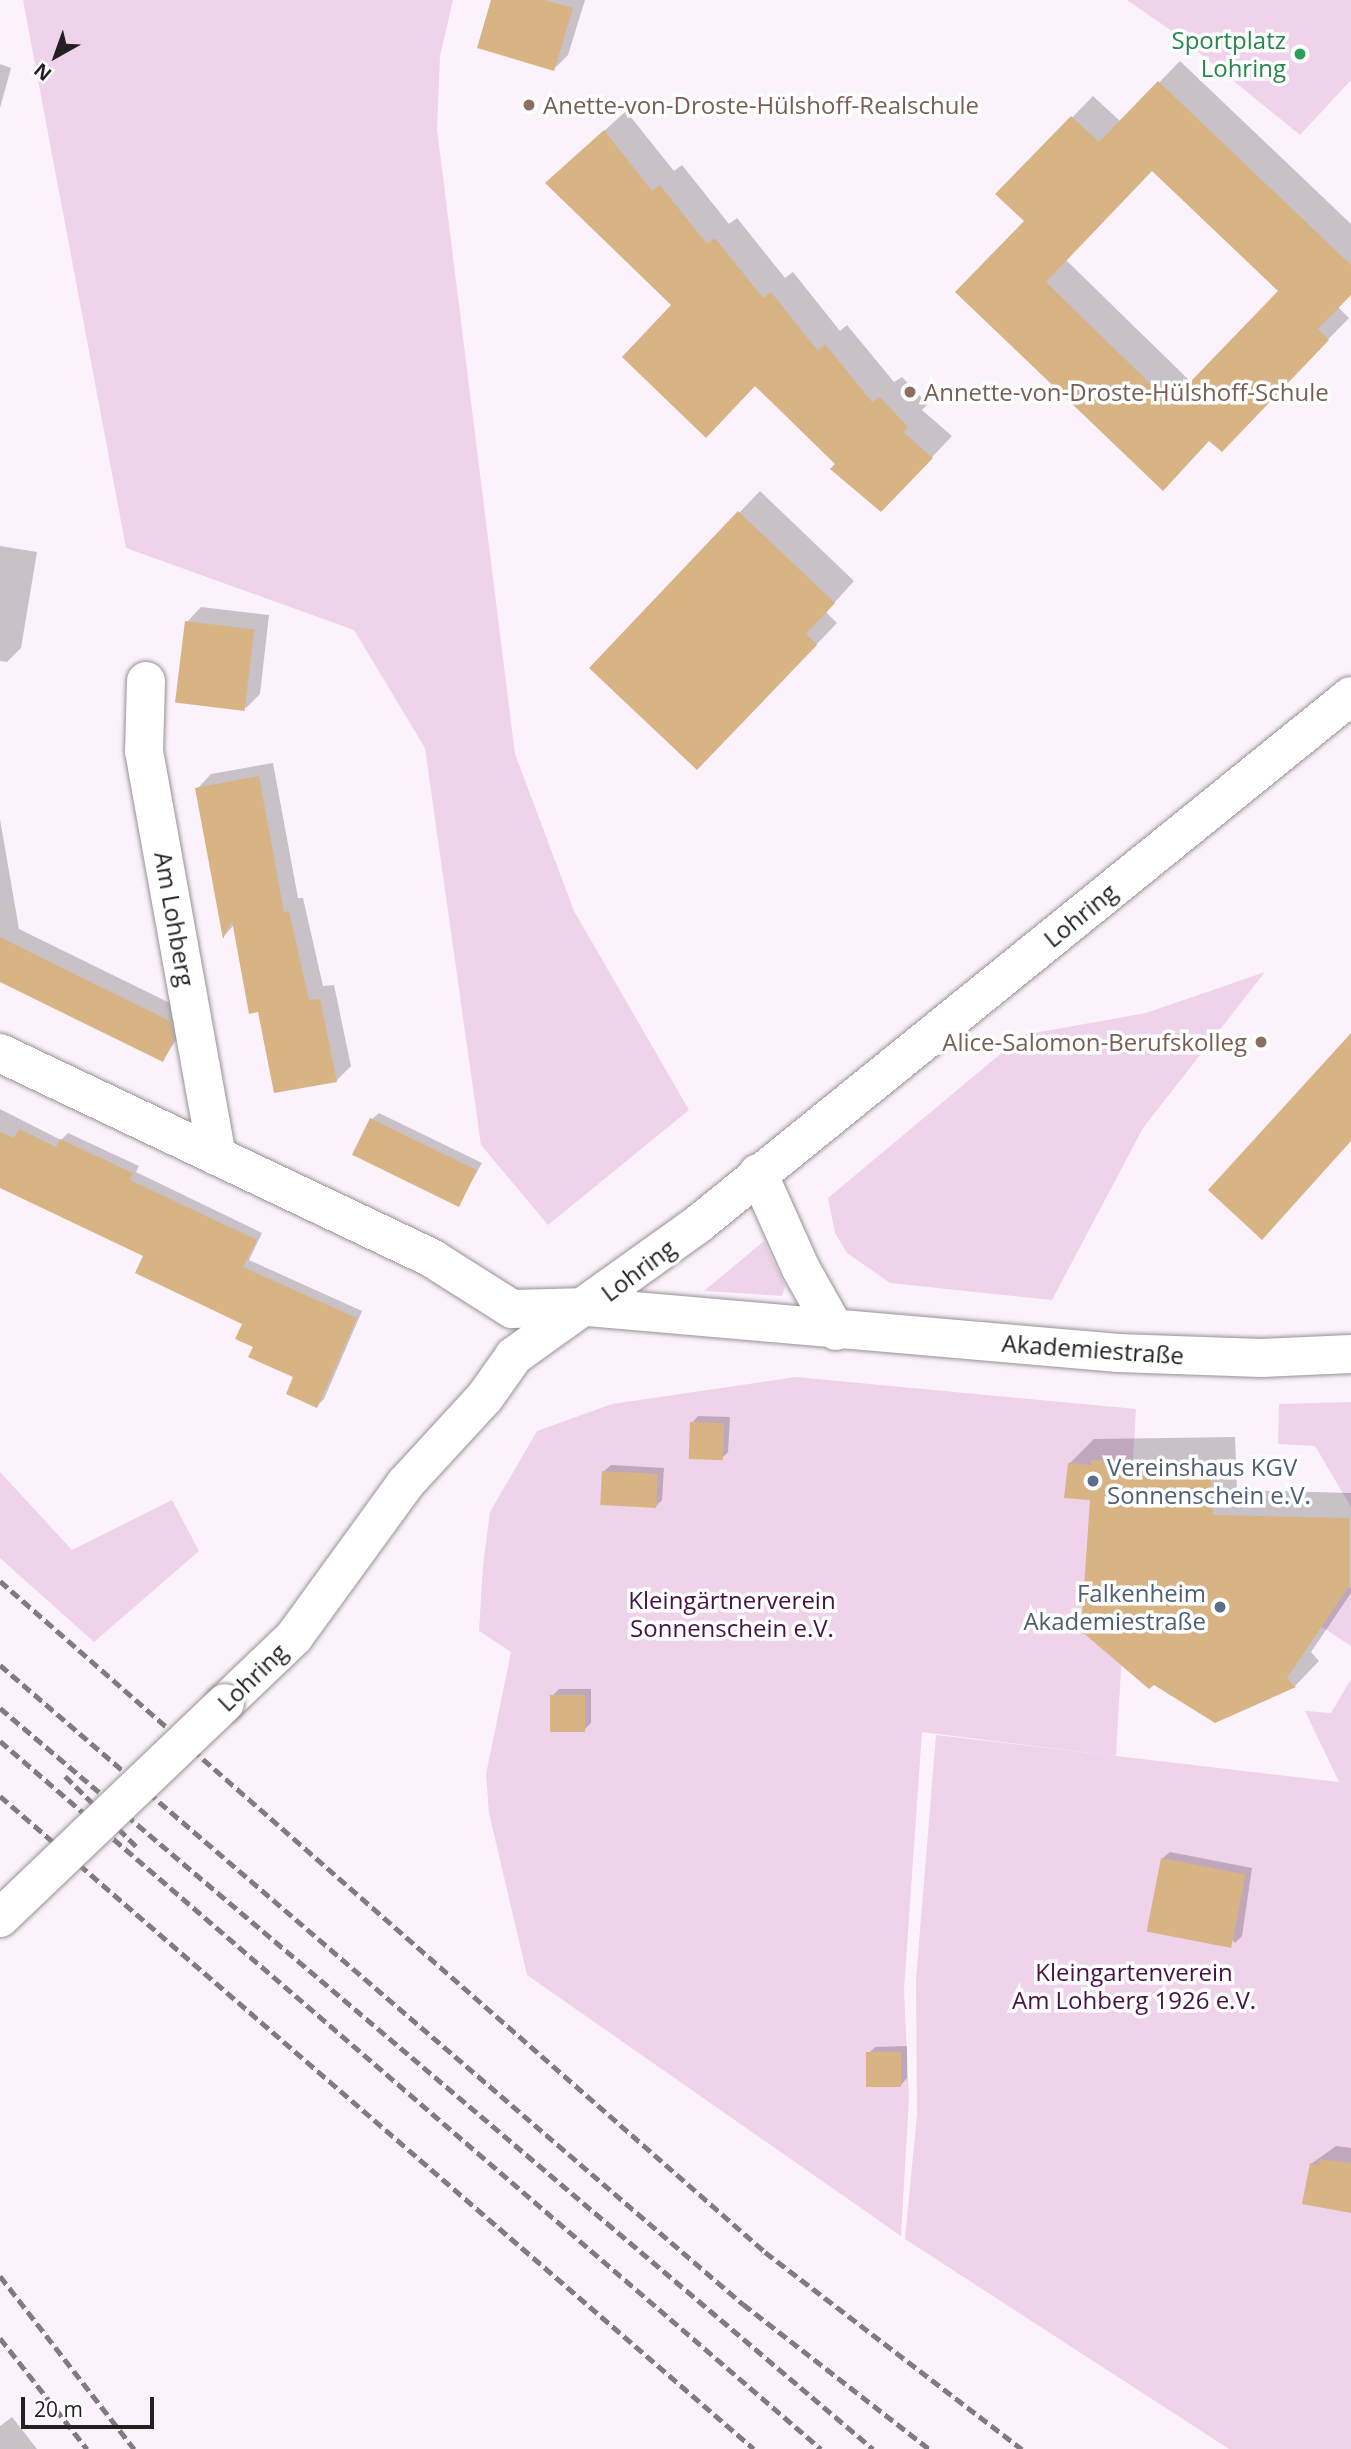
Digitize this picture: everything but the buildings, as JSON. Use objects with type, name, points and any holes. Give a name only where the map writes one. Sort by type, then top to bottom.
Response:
[{"type":"street","name":"Am Lohberg","points":[[146,681],[144,751],[217,1156]]},
{"type":"street","name":"Lohring","points":[[0,1918],[294,1637],[405,1484],[485,1397],[514,1356],[588,1307],[697,1225],[1351,696]]},
{"type":"street","points":[[0,1053],[433,1259],[513,1309],[588,1307]]},
{"type":"street","points":[[758,1173],[800,1269],[836,1331]]},
{"type":"street","name":"Akademiestraße","points":[[588,1307],[836,1331],[1118,1353],[1261,1358],[1351,1354]]},
{"type":"green space","points":[[23,0],[453,0],[440,56],[437,129],[515,754],[574,911],[689,1110],[548,1225],[481,1145],[425,748],[354,630],[126,548]]},
{"type":"green space","points":[[1127,0],[1351,0],[1351,80],[1300,135],[1176,34]]},
{"type":"green space","points":[[1265,972],[1143,1128],[1052,1300],[890,1283],[847,1253],[835,1233],[828,1198],[1023,1035],[1146,1013]]},
{"type":"green space","points":[[764,1241],[785,1286],[782,1296],[704,1291]]},
{"type":"green space","name":"Kleingärtnerverein Sonnenschein e.V.","points":[[796,1377],[1136,1409],[1116,1756],[922,1732],[904,1990],[909,2097],[901,2236],[527,1975],[489,1813],[486,1774],[511,1652],[479,1631],[483,1566],[490,1512],[537,1431],[612,1404]]},
{"type":"green space","points":[[1351,1402],[1351,1507],[1315,1446],[1278,1444],[1279,1404]]},
{"type":"green space","points":[[0,1472],[72,1550],[172,1500],[199,1551],[94,1642],[0,1558]]},
{"type":"green space","points":[[1288,1582],[1351,1588],[1351,1646],[1322,1627],[1297,1621]]},
{"type":"green space","name":"Kleingartenverein Am Lohberg 1926 e.V.","points":[[1351,1679],[1351,2449],[1229,2449],[905,2239],[917,2114],[916,1979],[936,1735],[1339,1782],[1305,1711],[1331,1713]]},
{"type":"railway","points":[[0,1581],[765,2252],[1022,2449]]},
{"type":"railway","points":[[0,1665],[743,2304],[929,2449]]},
{"type":"railway","points":[[0,1708],[873,2449]]},
{"type":"railway","points":[[0,1741],[821,2449]]},
{"type":"railway","points":[[65,1776],[137,1847]]},
{"type":"railway","points":[[0,1796],[754,2449]]},
{"type":"railway","points":[[0,2276],[134,2449]]},
{"type":"railway","points":[[0,2338],[87,2449]]},
{"type":"place","name":"Sportplatz Lohring","points":[[1300,54]]},
{"type":"place","name":"Anette-von-Droste-Hülshoff-Realschule","points":[[529,105]]},
{"type":"place","name":"Annette-von-Droste-Hülshoff-Schule","points":[[910,392]]},
{"type":"place","name":"Alice-Salomon-Berufskolleg","points":[[1261,1042]]},
{"type":"place","name":"Vereinshaus KGV Sonnenschein e.V.","points":[[1093,1481]]},
{"type":"place","name":"Falkenheim Akademiestraße","points":[[1220,1607]]}]
